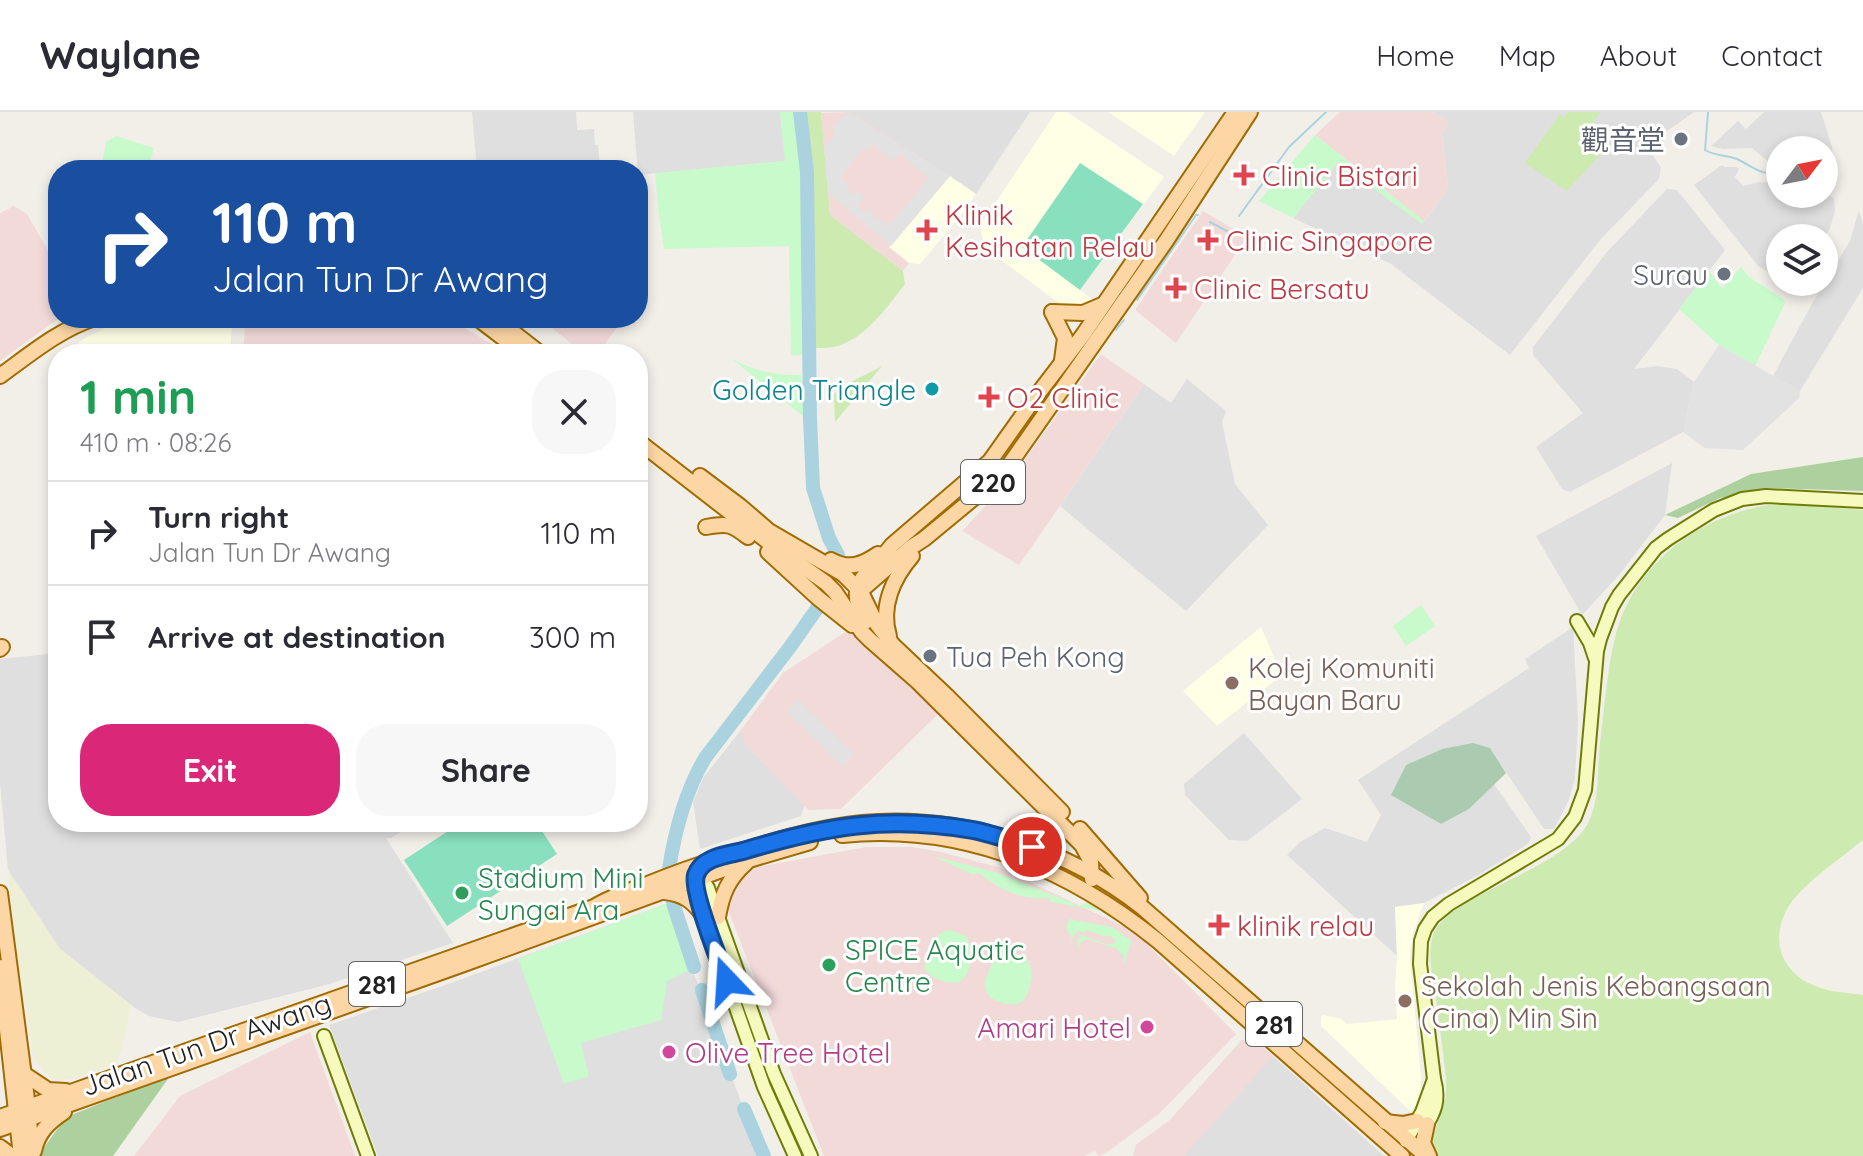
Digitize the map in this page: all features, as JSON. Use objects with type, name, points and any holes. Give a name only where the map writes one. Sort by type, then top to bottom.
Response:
[{"type":"main road","name":"220","points":[[858,591],[861,579],[892,545],[986,465],[1107,301],[1235,112]]},
{"type":"main road","name":"220","points":[[858,591],[1007,468],[1166,241],[1250,112]]},
{"type":"main road","points":[[1061,363],[1065,338],[1052,312],[1083,313],[1107,301]]},
{"type":"main road","points":[[0,366],[55,328]]},
{"type":"main road","points":[[0,376],[72,328]]},
{"type":"main road","points":[[490,328],[511,344]]},
{"type":"main road","points":[[508,328],[528,344]]},
{"type":"main road","points":[[648,438],[769,531],[838,567],[858,591],[893,645],[1095,845],[1163,926]]},
{"type":"main road","points":[[648,449],[767,541],[828,593],[862,632],[918,682],[1085,848],[1097,887],[1165,938],[1206,985]]},
{"type":"main road","points":[[706,527],[725,524],[735,527],[828,593],[845,596],[858,591]]},
{"type":"main road","points":[[893,645],[886,622],[893,584],[900,569],[924,539]]},
{"type":"main road","points":[[838,567],[858,565],[892,545]]},
{"type":"main road","points":[[858,591],[858,609],[875,644]]},
{"type":"main road","name":"Jalan Tun Dr Awang","points":[[0,1129],[23,1115],[80,1094],[450,970],[660,892],[789,837],[864,823],[889,822],[975,831],[1032,847],[1092,873],[1127,896],[1163,926],[1384,1122],[1407,1150]]},
{"type":"main road","points":[[1032,847],[1051,848],[1063,843],[1066,835],[1059,822]]},
{"type":"main road","name":"Jalan Tun Dr Awang","points":[[80,1094],[159,1062],[690,874],[800,844],[858,833],[925,834],[973,843],[1040,866],[1088,891],[1136,923],[1389,1143],[1427,1156]]},
{"type":"main road","points":[[660,892],[679,894],[711,917],[730,879],[749,860]]},
{"type":"main road","points":[[0,893],[24,1074],[21,1156]]},
{"type":"main road","points":[[0,967],[11,1062],[33,1156]]},
{"type":"main road","points":[[0,1109],[7,1100],[11,1062]]},
{"type":"main road","points":[[24,1074],[48,1090],[80,1094]]},
{"type":"main road","points":[[33,1156],[43,1130],[80,1094]]},
{"type":"main road","name":"Jalan Tun Dr Awang","points":[[0,1117],[23,1115]]},
{"type":"main road","points":[[1384,1122],[1422,1122],[1427,1156]]},
{"type":"main road","points":[[0,1147],[12,1156]]},
{"type":"street","points":[[1407,1150],[1422,1122],[1434,1079],[1420,964],[1425,929],[1433,917],[1449,904],[1558,839],[1575,817],[1585,790],[1597,651],[1619,595],[1646,559],[1668,539],[1714,510],[1742,499],[1766,496],[1863,501]]},
{"type":"street","points":[[1596,665],[1593,649],[1580,623],[1596,628],[1605,625]]},
{"type":"street","points":[[700,873],[708,888],[711,917],[764,1087],[795,1156]]},
{"type":"street","points":[[711,917],[774,1074],[811,1156]]},
{"type":"street","points":[[324,1036],[368,1156]]},
{"type":"shaded area","points":[[472,112],[576,112],[577,130],[594,129],[599,160],[476,160]]},
{"type":"shaded area","points":[[633,112],[780,112],[786,161],[648,174],[648,160],[637,160]]},
{"type":"shaded area","points":[[848,112],[950,176],[891,246],[828,192],[824,148],[834,136],[833,128]],"holes":[[[872,144],[893,161],[900,153],[929,178],[889,226],[881,220],[879,222],[869,209],[865,214],[857,207],[865,197],[857,191],[853,195],[846,189],[849,184],[840,177],[864,148],[867,150]]]},
{"type":"shaded area","points":[[850,112],[1030,112],[976,194]]},
{"type":"shaded area","points":[[850,112],[950,176],[890,247],[909,263],[903,271],[830,215],[821,113]]},
{"type":"shaded area","points":[[1056,112],[1067,112],[1164,177],[1080,290],[1093,300],[1090,304],[1063,306],[985,248],[980,226]]},
{"type":"shaded area","points":[[1108,112],[1205,112],[1174,156]]},
{"type":"shaded area","points":[[1340,112],[1433,112],[1449,123],[1442,134],[1448,186],[1424,221],[1315,135]]},
{"type":"shaded area","points":[[1433,112],[1694,112],[1646,146],[1661,167],[1659,179],[1600,240],[1510,355],[1391,264],[1293,218],[1338,161],[1422,224],[1448,186],[1442,134],[1449,123]]},
{"type":"shaded area","points":[[1764,112],[1821,112],[1829,136],[1766,136],[1766,160],[1752,148],[1723,149],[1711,146],[1738,121],[1746,129]]},
{"type":"shaded area","points":[[1722,165],[1737,167],[1735,177],[1743,186],[1766,182],[1766,208],[1835,208],[1835,212],[1831,224],[1766,224],[1766,271],[1758,266],[1694,185]]},
{"type":"shaded area","name":"Klinik Kesihatan Relau","points":[[950,176],[976,194],[920,264],[909,263],[889,247]]},
{"type":"shaded area","points":[[1667,189],[1677,190],[1725,250],[1634,369],[1658,366],[1677,369],[1694,382],[1683,432],[1570,492],[1562,489],[1536,447],[1583,413],[1533,355],[1533,347],[1607,252]]},
{"type":"shaded area","points":[[14,206],[27,214],[48,251],[48,326],[0,361],[0,213]]},
{"type":"shaded area","points":[[1859,210],[1863,225],[1863,288],[1800,391],[1773,376],[1817,296],[1838,296],[1838,261],[1850,241]]},
{"type":"shaded area","points":[[1203,211],[1247,237],[1176,343],[1135,310]]},
{"type":"shaded area","points":[[105,328],[232,328],[231,344],[78,342]]},
{"type":"shaded area","points":[[245,328],[464,328],[492,344],[244,344]]},
{"type":"shaded area","points":[[552,328],[617,328],[605,344],[572,344]]},
{"type":"shaded area","points":[[1719,345],[1800,391],[1799,398],[1743,450],[1705,448],[1683,432],[1694,382]]},
{"type":"shaded area","points":[[1101,354],[1144,384],[1019,565],[962,531],[1012,477]]},
{"type":"shaded area","points":[[1187,379],[1226,411],[1222,422],[1235,484],[1268,525],[1186,611],[1060,506],[1144,384],[1171,403]]},
{"type":"shaded area","points":[[1672,463],[1665,515],[1619,575],[1582,615],[1536,536]]},
{"type":"shaded area","name":"Kolej Komuniti Bayan Baru","points":[[1261,627],[1282,675],[1217,726],[1183,691]]},
{"type":"shaded area","points":[[1573,627],[1578,721],[1575,778],[1568,802],[1554,829],[1544,829],[1490,748],[1442,749],[1406,765],[1392,795],[1441,824],[1469,809],[1494,784],[1531,837],[1529,843],[1477,876],[1424,903],[1395,907],[1397,956],[1287,855],[1300,842],[1325,828],[1367,842],[1381,815],[1358,780],[1529,668],[1525,659]]},
{"type":"shaded area","points":[[850,629],[938,714],[841,809],[808,810],[745,744],[741,730],[783,673]]},
{"type":"shaded area","points":[[48,654],[48,832],[401,832],[386,838],[453,943],[326,985],[178,1022],[149,1016],[135,1008],[60,949],[8,870],[0,783],[0,659]]},
{"type":"shaded area","points":[[798,700],[854,754],[842,767],[787,711]]},
{"type":"shaded area","points":[[741,730],[805,805],[801,816],[700,849],[693,802],[703,778]]},
{"type":"shaded area","points":[[1244,733],[1302,799],[1247,841],[1229,840],[1185,795],[1184,784]]},
{"type":"shaded area","points":[[1473,743],[1490,748],[1506,773],[1469,809],[1441,824],[1391,795],[1406,765],[1442,749]]},
{"type":"shaded area","points":[[866,847],[912,847],[998,867],[1127,928],[1141,938],[1236,1034],[1160,1113],[1099,1156],[1095,1151],[1084,1156],[824,1156],[727,907],[740,876],[753,868]]},
{"type":"shaded area","points":[[8,870],[60,949],[131,1005],[121,1053],[108,1067],[58,1080],[46,1074],[33,1055]]},
{"type":"shaded area","points":[[668,903],[761,1156],[378,1156],[329,1025]]},
{"type":"shaded area","name":"Sekolah Jenis Kebangsaan (Cina) Min Sin","points":[[1424,903],[1413,933],[1410,956],[1421,1078],[1416,1107],[1410,1111],[1321,1026],[1321,1018],[1323,1015],[1341,1019],[1347,1024],[1397,1019],[1395,907]]},
{"type":"shaded area","points":[[310,1032],[355,1156],[134,1156],[180,1096]]},
{"type":"shaded area","points":[[1242,1040],[1255,1040],[1384,1156],[1133,1156],[1136,1145],[1170,1120]]},
{"type":"shaded area","points":[[1242,1040],[1255,1040],[1273,1056],[1184,1156],[1133,1156],[1136,1145],[1170,1120]]},
{"type":"green space","points":[[780,112],[795,112],[800,172],[804,355],[791,355],[789,246],[664,249],[659,216],[655,173],[785,161]]},
{"type":"green space","points":[[806,112],[821,112],[830,215],[903,271],[905,284],[866,330],[845,343],[829,348],[815,348],[812,165]]},
{"type":"green space","points":[[1568,112],[1600,112],[1588,130],[1609,145],[1567,191],[1525,163],[1560,114],[1564,117]]},
{"type":"green space","points":[[1315,135],[1424,221],[1422,224],[1338,162],[1293,218],[1259,201]]},
{"type":"green space","points":[[116,136],[154,148],[151,160],[103,160],[106,142]]},
{"type":"green space","points":[[1080,163],[1143,204],[1080,290],[1022,247]]},
{"type":"green space","points":[[1741,267],[1749,277],[1766,288],[1766,296],[1778,296],[1785,303],[1755,366],[1719,345],[1679,309],[1709,271],[1722,288]]},
{"type":"green space","points":[[732,359],[765,372],[801,375],[804,417]]},
{"type":"green space","points":[[882,366],[835,422],[834,394]]},
{"type":"green space","points":[[1863,457],[1863,491],[1768,488],[1720,498],[1678,518],[1665,515],[1751,474]]},
{"type":"green space","points":[[1769,505],[1863,510],[1863,840],[1817,876],[1793,900],[1785,912],[1779,937],[1785,960],[1802,979],[1827,990],[1863,995],[1863,1156],[1438,1156],[1431,1149],[1431,1143],[1446,1097],[1446,1077],[1431,963],[1432,938],[1441,922],[1458,908],[1556,854],[1576,839],[1589,821],[1597,793],[1600,743],[1613,647],[1621,618],[1645,576],[1680,542],[1701,529],[1745,510]]},
{"type":"green space","points":[[1421,605],[1435,626],[1406,646],[1393,626]]},
{"type":"green space","name":"Stadium Mini Sungai Ara","points":[[447,832],[543,832],[557,854],[447,926],[404,860]]},
{"type":"green space","points":[[933,856],[998,873],[1080,906],[1089,901],[1107,912],[1051,902],[1049,898],[1020,896],[993,884],[978,872],[974,875]]},
{"type":"green space","points":[[668,903],[692,969],[667,981],[661,1020],[581,1043],[589,1076],[564,1084],[518,959]]},
{"type":"green space","points":[[1069,919],[1112,927],[1132,941],[1123,966],[1124,956],[1115,948],[1087,939],[1078,948],[1081,935],[1106,944],[1116,943],[1112,936],[1078,931],[1072,943],[1066,928]]},
{"type":"green space","points":[[950,930],[966,936],[972,949],[968,972],[956,983],[933,977],[925,966],[935,939]]},
{"type":"green space","points":[[1010,952],[1026,957],[1032,971],[1028,993],[1016,1004],[993,999],[985,987],[993,963],[1001,954]]},
{"type":"green space","points":[[170,1076],[113,1156],[38,1156],[66,1117]]},
{"type":"waterway","points":[[669,869],[682,812],[705,758],[816,610],[839,567],[838,555],[829,538],[813,488],[807,172],[800,112]]},
{"type":"waterway","points":[[1239,216],[1289,147],[1326,112]]},
{"type":"waterway","points":[[1708,112],[1705,150],[1737,159],[1766,173]]},
{"type":"waterway","points":[[1137,300],[1198,215]]},
{"type":"waterway","points":[[1210,222],[1227,231]]},
{"type":"waterway","points":[[1116,330],[1124,320]]},
{"type":"waterway","points":[[837,553],[842,551]]},
{"type":"waterway","points":[[673,903],[694,967]]},
{"type":"waterway","points":[[702,990],[730,1074]]},
{"type":"waterway","points":[[744,1109],[764,1156]]},
{"type":"place","name":"觀音堂","points":[[1681,139]]},
{"type":"place","name":"Clinic Bistari","points":[[1244,175]]},
{"type":"place","name":"Klinik Kesihatan Relau","points":[[927,230]]},
{"type":"place","name":"Clinic Singapore","points":[[1208,240]]},
{"type":"place","name":"Surau","points":[[1724,274]]},
{"type":"place","name":"Clinic Bersatu","points":[[1176,288]]},
{"type":"place","name":"Golden Triangle","points":[[932,389]]},
{"type":"place","name":"O2 Clinic","points":[[989,397]]},
{"type":"place","name":"Tua Peh Kong","points":[[930,656]]},
{"type":"place","name":"Kolej Komuniti Bayan Baru","points":[[1232,683]]},
{"type":"place","name":"Stadium Mini Sungai Ara","points":[[462,893]]},
{"type":"place","name":"klinik relau","points":[[1219,925]]},
{"type":"place","name":"SPICE Aquatic Centre","points":[[829,965]]},
{"type":"place","name":"Sekolah Jenis Kebangsaan (Cina) Min Sin","points":[[1405,1001]]},
{"type":"place","name":"Amari Hotel","points":[[1147,1027]]},
{"type":"place","name":"Olive Tree Hotel","points":[[669,1052]]},
{"type":"route","points":[[727,981],[704,917],[695,879],[706,862],[789,837],[864,823],[920,823],[995,835],[1032,847]]}]
